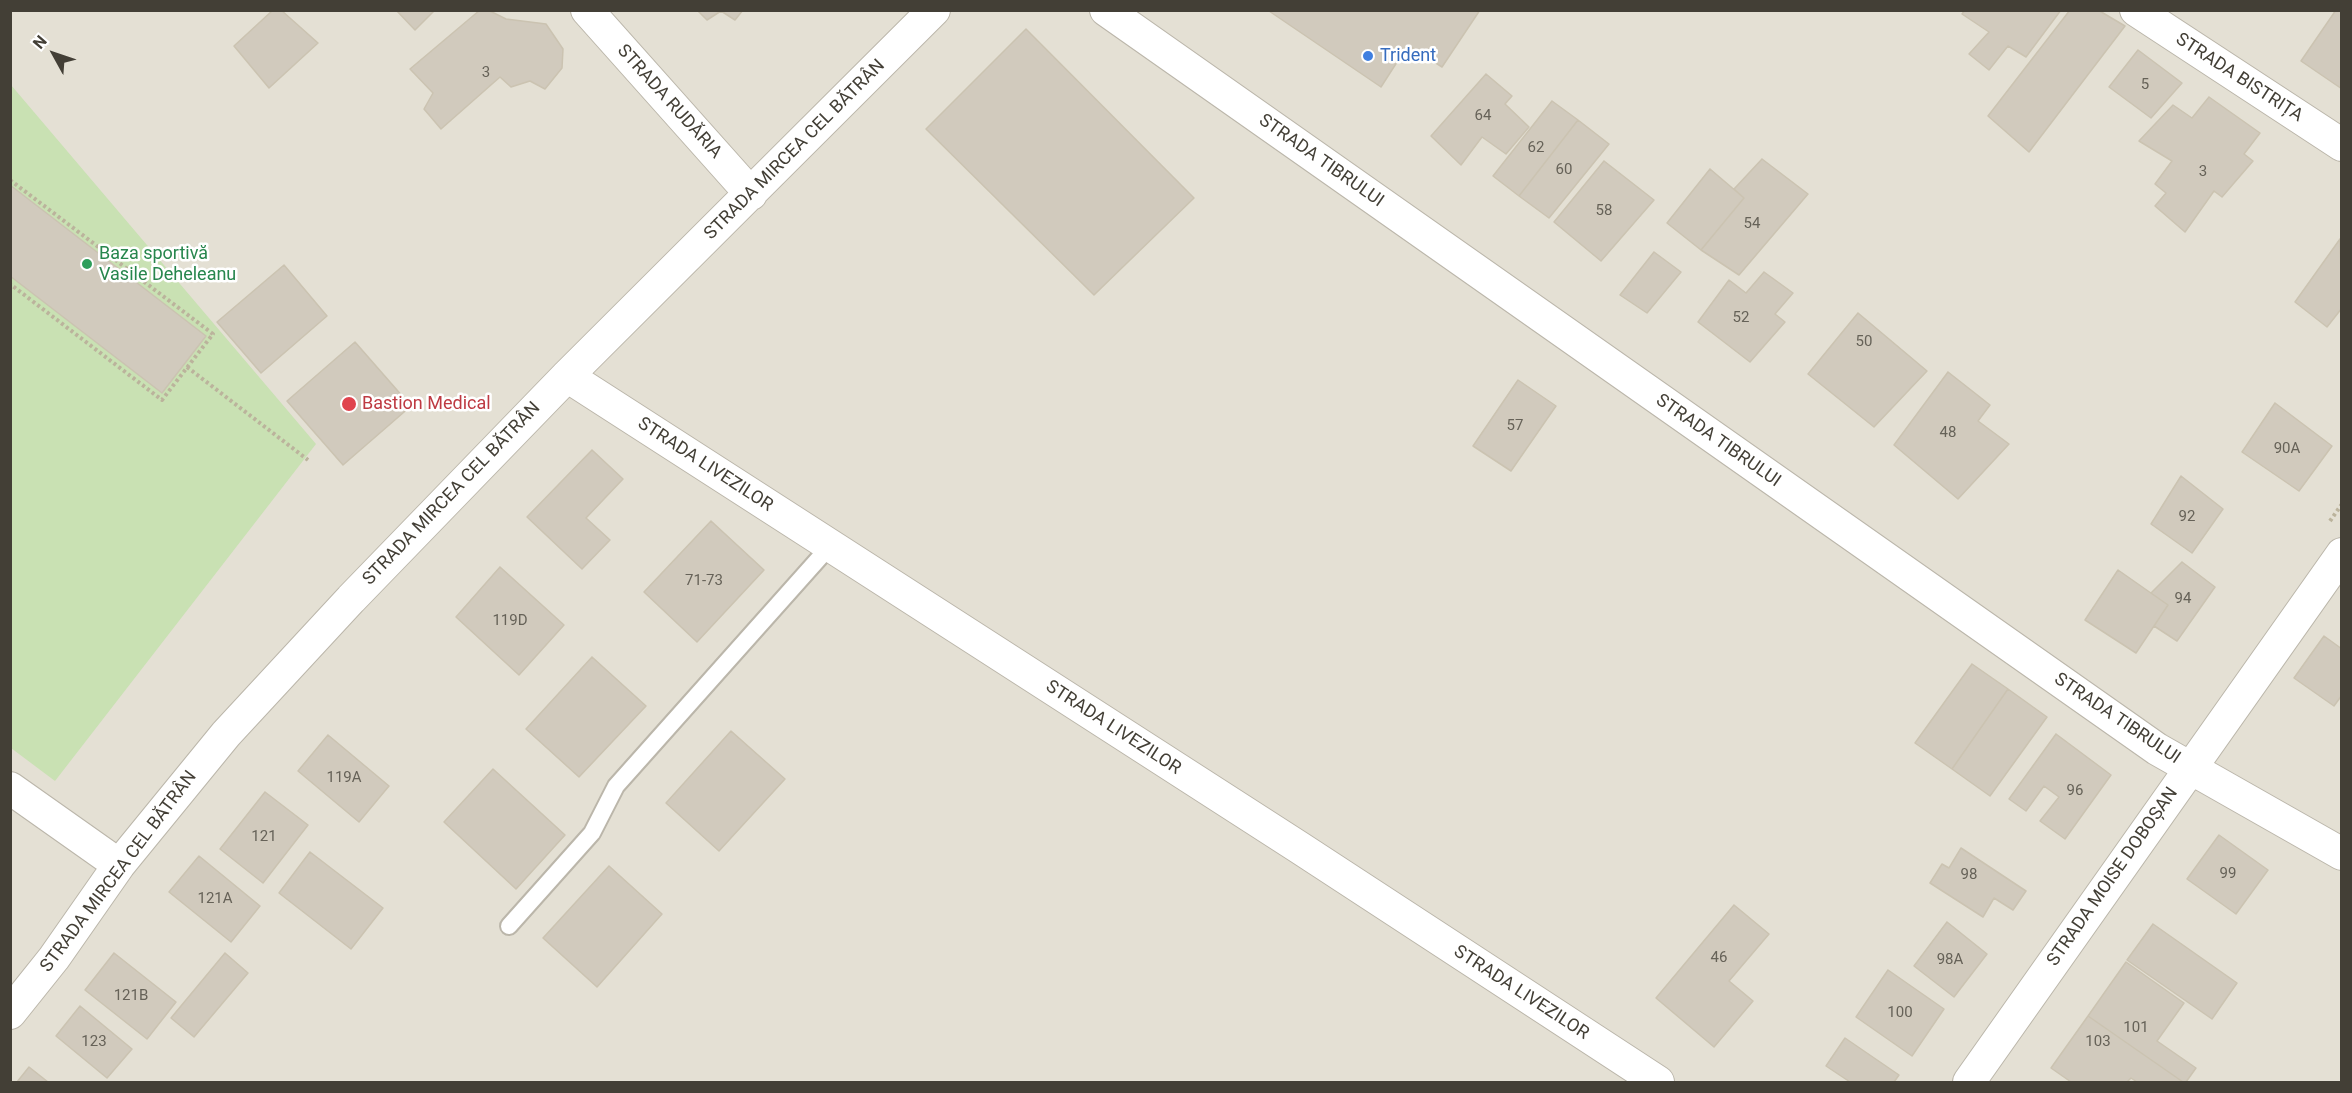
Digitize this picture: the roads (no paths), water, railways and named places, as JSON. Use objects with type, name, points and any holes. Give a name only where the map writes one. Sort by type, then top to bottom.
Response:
[{"type":"street","name":"STRADA RUDĂRIA","points":[[587,10],[751,194]]},
{"type":"street","name":"STRADA MIRCEA CEL BĂTRÂN","points":[[10,1013],[54,958],[119,865],[234,726],[351,599],[567,376],[934,10]]},
{"type":"street","name":"STRADA TIBRULUI","points":[[1106,10],[2147,742],[2342,854]]},
{"type":"street","name":"STRADA BISTRIȚA","points":[[2136,10],[2342,145]]},
{"type":"street","name":"STRADA LIVEZILOR","points":[[567,376],[1300,848],[1658,1083]]},
{"type":"street","name":"STRADA MOISE DOBOȘAN","points":[[1969,1083],[2342,554]]},
{"type":"street","points":[[10,788],[119,865]]},
{"type":"lane","points":[[509,926],[592,833],[616,786],[830,546]]},
{"type":"place","name":"Trident","points":[[1368,56]]},
{"type":"place","name":"Baza sportivă Vasile Deheleanu","points":[[87,264]]},
{"type":"place","name":"Bastion Medical","points":[[349,404]]}]
